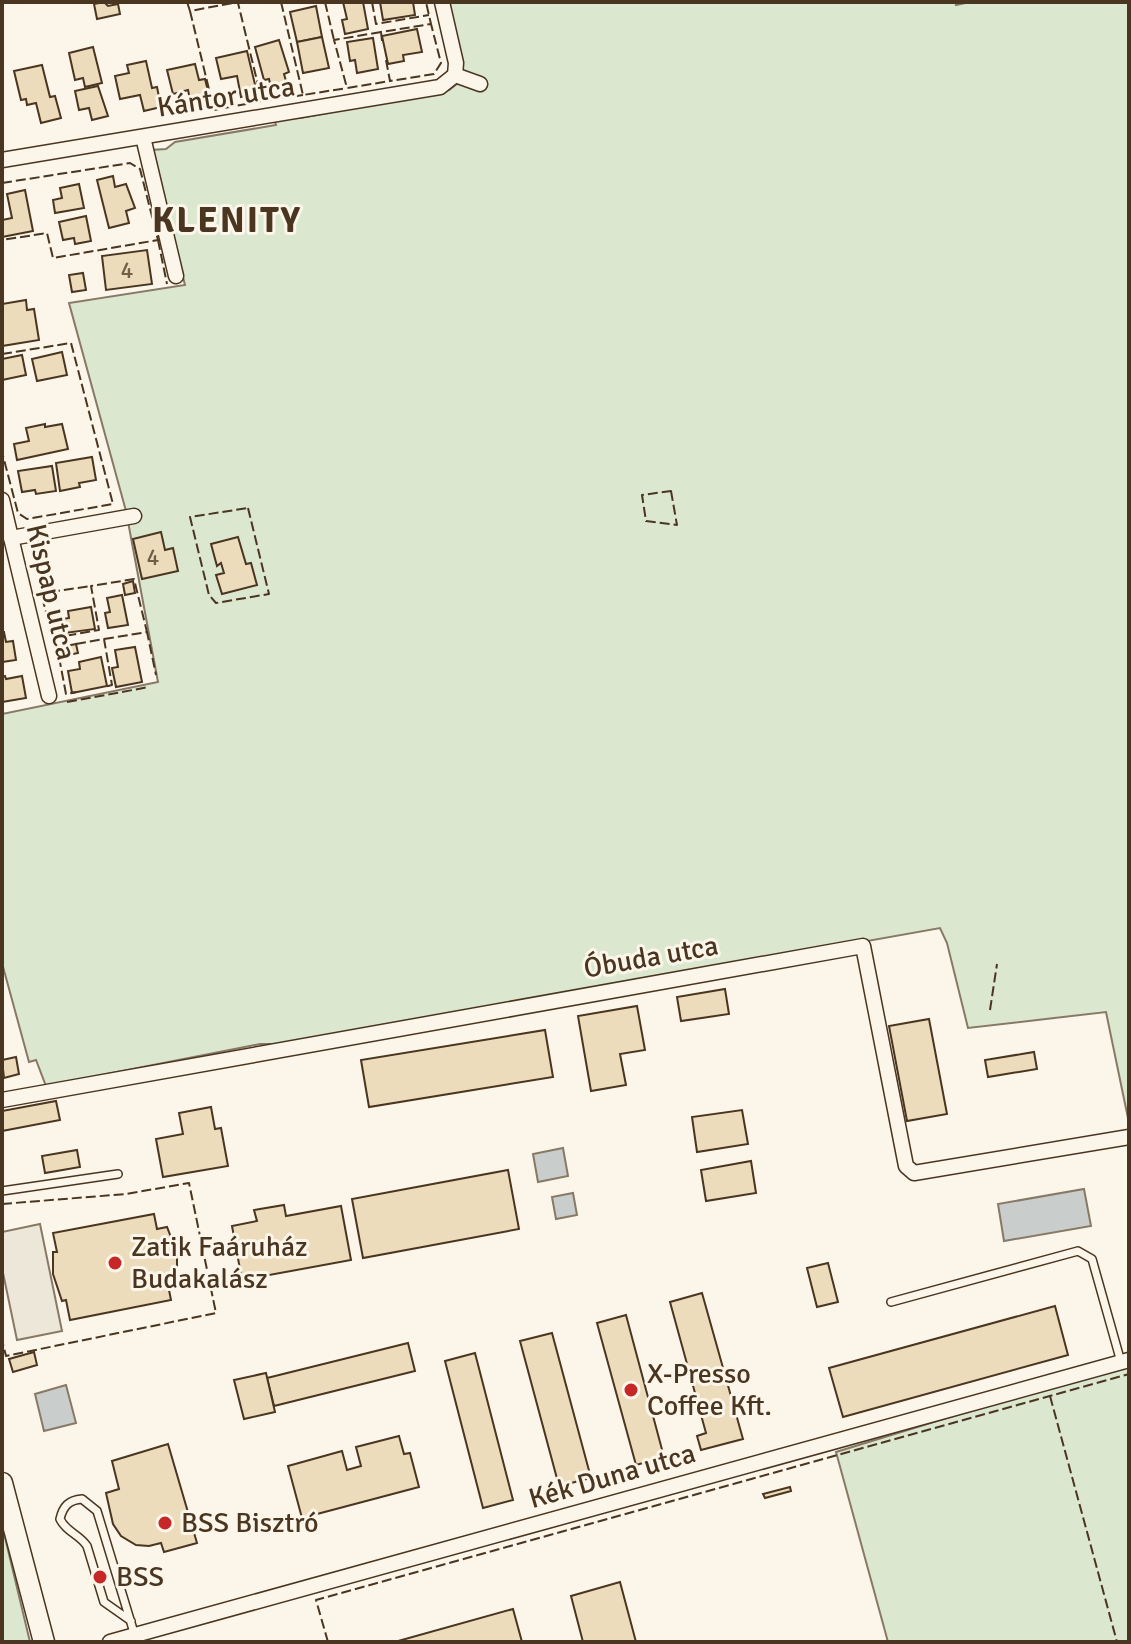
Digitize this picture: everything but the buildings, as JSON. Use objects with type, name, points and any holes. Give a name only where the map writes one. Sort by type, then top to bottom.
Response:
[{"type":"main road","points":[[2,1483],[44,1642]]},
{"type":"street","points":[[442,2],[456,63],[455,75],[480,84]]},
{"type":"street","name":"Kántor utca","points":[[2,160],[440,87],[455,75]]},
{"type":"street","points":[[143,137],[176,276]]},
{"type":"street","name":"Kispap utca","points":[[2,500],[49,696]]},
{"type":"street","points":[[11,538],[134,516]]},
{"type":"street","name":"Óbuda utca","points":[[2,1100],[863,946],[906,1166],[914,1173],[1129,1137]]},
{"type":"street","name":"Kék Duna utca","points":[[110,1642],[1125,1361]]},
{"type":"lane","points":[[2,1191],[118,1174]]},
{"type":"lane","points":[[891,1302],[1078,1251],[1092,1259],[1125,1361]]},
{"type":"lane","points":[[82,1499],[97,1511],[137,1633],[104,1602],[87,1546],[82,1539],[64,1528],[60,1519],[62,1510],[74,1500],[82,1499]]},
{"type":"green space","points":[[448,2],[955,2],[956,5],[970,2],[1129,2],[1129,1123],[1106,1012],[968,1028],[947,943],[940,928],[288,1044],[260,1044],[46,1086],[36,1060],[29,1062],[2,963],[2,714],[158,682],[126,511],[69,303],[185,285],[151,150],[166,149],[175,142],[276,125],[274,119],[300,118],[449,90],[458,83]]},
{"type":"green space","points":[[1129,1362],[1129,1642],[888,1642],[836,1452]]},
{"type":"green space","points":[[2,1525],[30,1642],[2,1642]]},
{"type":"shaded area","points":[[563,1148],[568,1176],[538,1182],[533,1154]]},
{"type":"shaded area","points":[[1084,1189],[1091,1226],[1004,1241],[998,1204]]},
{"type":"shaded area","points":[[573,1193],[577,1215],[556,1219],[552,1197]]},
{"type":"shaded area","points":[[40,1224],[62,1331],[17,1340],[2,1268],[2,1232]]},
{"type":"shaded area","points":[[66,1385],[76,1423],[44,1431],[35,1394]]},
{"type":"fence","points":[[187,2],[190,11],[238,2]]},
{"type":"fence","points":[[242,2],[238,3],[262,101],[303,95]]},
{"type":"fence","points":[[281,2],[303,95],[347,88]]},
{"type":"fence","points":[[325,2],[334,40]]},
{"type":"fence","points":[[372,2],[376,24],[429,15]]},
{"type":"fence","points":[[382,41],[381,32],[431,24],[426,2]]},
{"type":"fence","points":[[190,11],[214,110],[262,101]]},
{"type":"fence","points":[[386,60],[390,81],[434,74],[441,63],[431,24]]},
{"type":"fence","points":[[381,32],[334,40],[347,88],[390,81]]},
{"type":"fence","points":[[2,183],[130,163],[140,169],[158,240],[53,258],[47,233],[2,240]]},
{"type":"fence","points":[[158,240],[167,284]]},
{"type":"fence","points":[[2,354],[71,343],[113,504],[27,519],[18,513],[2,452]]},
{"type":"fence","points":[[671,491],[677,525],[646,521],[642,495],[671,491]]},
{"type":"fence","points":[[248,508],[269,594],[216,603],[209,595],[190,517],[248,508]]},
{"type":"fence","points":[[42,597],[53,638],[99,630],[91,586],[134,579],[147,632]]},
{"type":"fence","points":[[50,592],[91,586]]},
{"type":"fence","points":[[104,639],[147,632],[156,675]]},
{"type":"fence","points":[[76,644],[104,639],[112,685],[104,687]]},
{"type":"fence","points":[[59,657],[66,694],[76,692]]},
{"type":"fence","points":[[67,702],[149,687]]},
{"type":"fence","points":[[990,1010],[997,964]]},
{"type":"fence","points":[[2,1204],[126,1194],[189,1183],[216,1313],[6,1356],[2,1340]]},
{"type":"fence","points":[[328,1642],[316,1600],[1129,1374]]},
{"type":"fence","points":[[1050,1396],[1117,1642]]},
{"type":"place","name":"Zatik Faáruház Budakalász","points":[[115,1263]]},
{"type":"place","name":"X-Presso Coffee Kft.","points":[[631,1390]]},
{"type":"place","name":"BSS Bisztró","points":[[165,1523]]},
{"type":"place","name":"BSS","points":[[100,1577]]},
{"type":"district","name":"KLENITY","points":[[227,220]]}]
